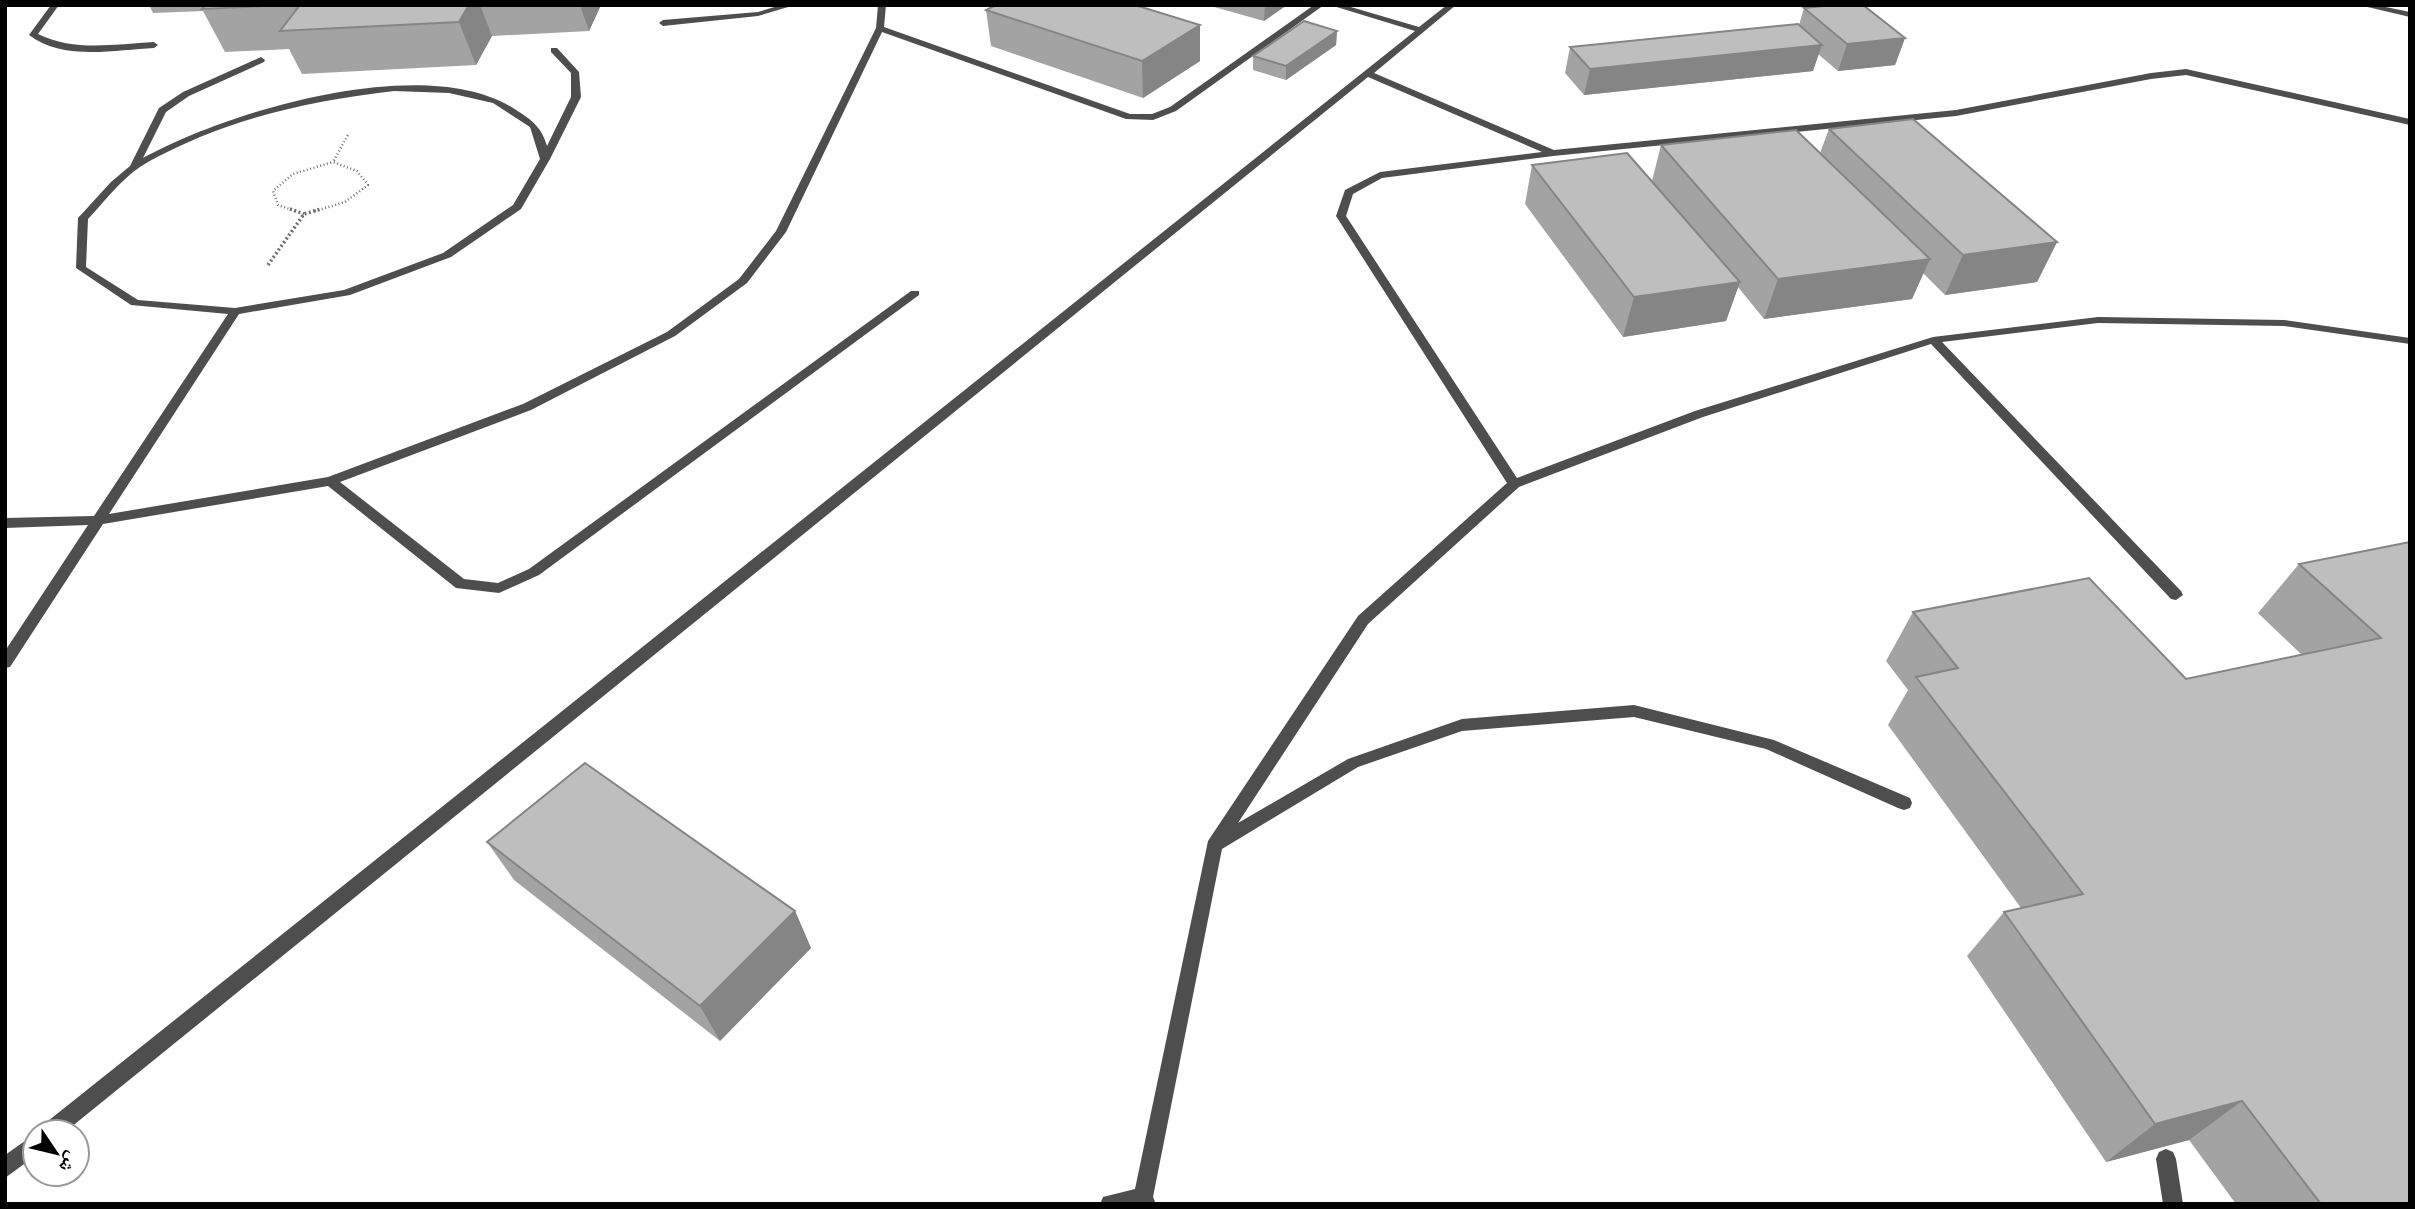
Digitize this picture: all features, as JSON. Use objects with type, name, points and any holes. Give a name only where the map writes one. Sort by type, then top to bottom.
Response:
[{"type":"street","points":[[55,5],[33,35],[46,43],[65,48],[154,45]]},
{"type":"street","points":[[663,23],[758,14],[791,5]]},
{"type":"street","points":[[5,523],[99,520],[330,481],[527,407],[671,334],[743,281],[781,232],[880,28],[882,5]]},
{"type":"street","points":[[880,28],[1129,117],[1153,117],[1173,109],[1320,5]]},
{"type":"street","points":[[1334,5],[1421,30]]},
{"type":"street","points":[[67,1118],[1452,5]]},
{"type":"street","points":[[2363,5],[2410,15]]},
{"type":"street","points":[[545,159],[535,126],[500,102],[444,89],[374,89],[290,102],[206,129],[134,167],[83,218],[81,268],[135,303],[235,312],[346,293],[447,255],[517,207],[545,159],[576,97],[575,72],[554,50]]},
{"type":"street","points":[[134,167],[162,110],[186,94],[261,60]]},
{"type":"street","points":[[1514,484],[1341,216],[1349,192],[1380,175],[1553,153],[1956,113],[2151,76],[2186,72],[2410,122]]},
{"type":"street","points":[[1367,73],[1553,153]]},
{"type":"street","points":[[330,481],[461,584],[499,588],[534,572],[915,293]]},
{"type":"street","points":[[5,663],[235,312]]},
{"type":"street","points":[[1110,1204],[1145,1200],[1214,846],[1363,620],[1514,484],[1699,414],[1933,340],[2111,320],[2284,323],[2410,341]]},
{"type":"street","points":[[1933,340],[2176,594]]},
{"type":"street","points":[[1214,846],[1353,764],[1462,725],[1634,711],[1769,744],[1905,803]]},
{"type":"street","points":[[5,1168],[21,1155]]},
{"type":"street","points":[[2166,1159],[2173,1204]]},
{"type":"path","points":[[333,162],[374,89]]},
{"type":"path","points":[[333,162],[357,171],[368,186],[345,202],[304,214],[278,205],[273,191],[293,174],[333,162]]},
{"type":"path","points":[[235,312],[304,214]]},
{"type":"building","points":[[206,5],[287,5],[202,9]]},
{"type":"building","points":[[300,5],[469,5],[459,22],[280,31]]},
{"type":"building","points":[[996,5],[1135,5],[1200,25],[1142,61],[986,10]]},
{"type":"building","points":[[1863,5],[1905,38],[1847,44],[1804,8]]},
{"type":"building","points":[[1304,21],[1337,31],[1286,66],[1253,56]]},
{"type":"building","points":[[1798,24],[1822,45],[1590,69],[1570,47]]},
{"type":"building","points":[[1913,119],[2057,242],[1963,255],[1829,129]]},
{"type":"building","points":[[1796,130],[1930,259],[1778,279],[1661,145]]},
{"type":"building","points":[[1627,153],[1740,282],[1634,297],[1532,165]]},
{"type":"building","points":[[2410,542],[2410,1204],[2321,1204],[2242,1101],[2155,1124],[2004,912],[2083,894],[1916,677],[1958,668],[1913,612],[2089,578],[2186,679],[2381,638],[2299,564]]},
{"type":"building","points":[[585,763],[795,911],[700,1006],[487,842]]}]
